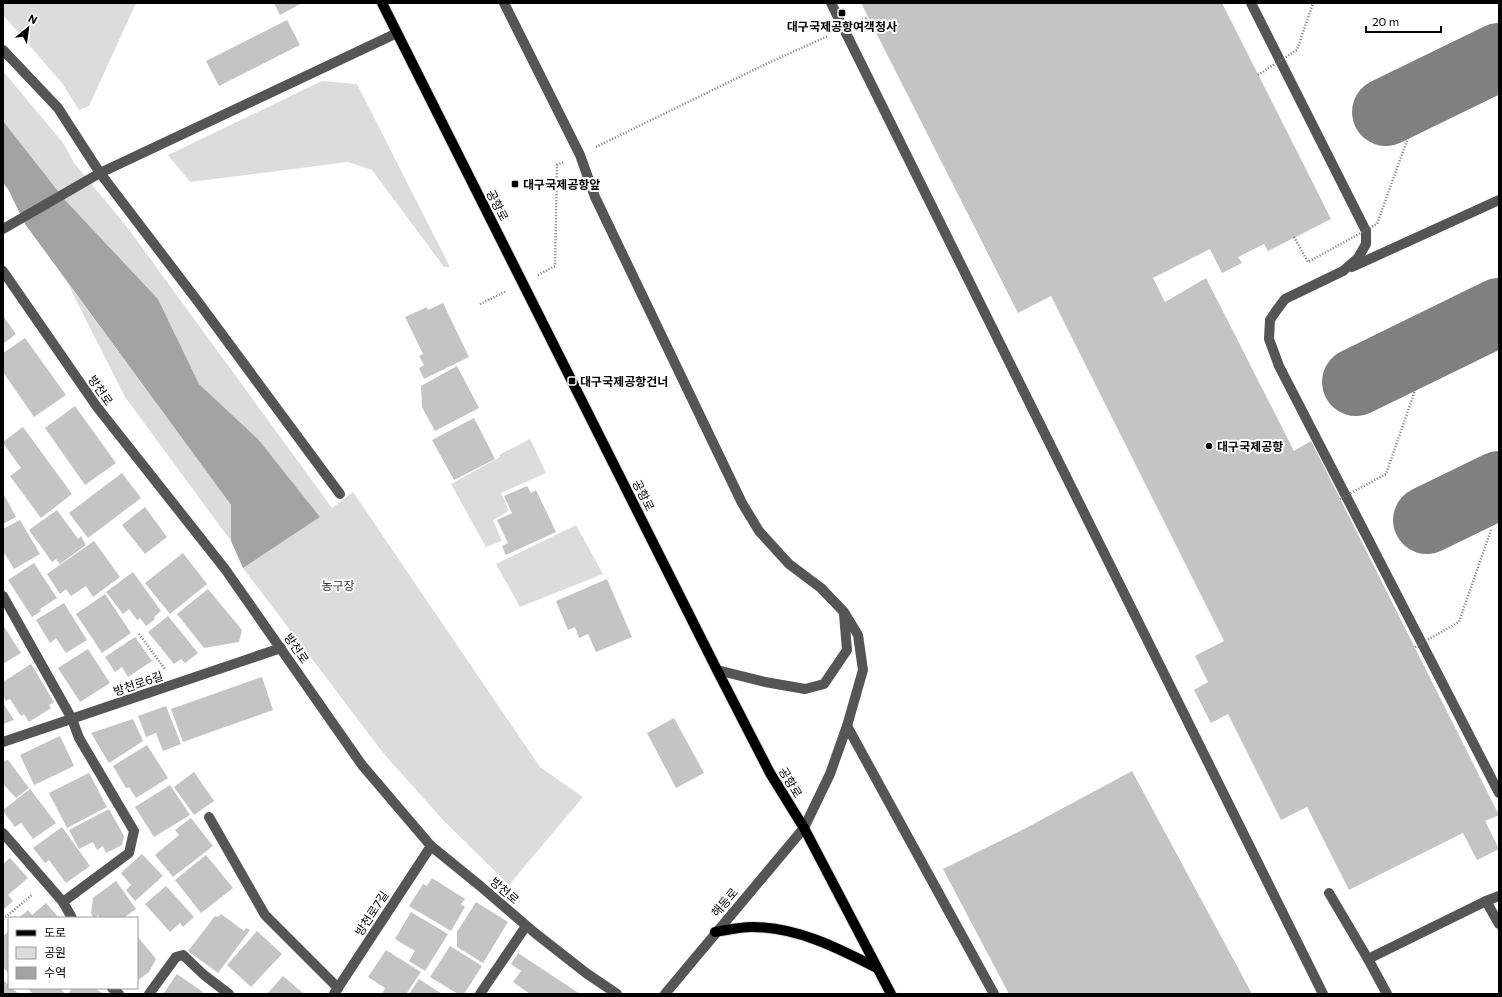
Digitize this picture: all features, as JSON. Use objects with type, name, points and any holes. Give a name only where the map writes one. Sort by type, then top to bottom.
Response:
[{"type":"main road","name":"공항로","points":[[382,3],[717,670],[770,773],[804,828],[891,994]]},
{"type":"main road","points":[[716,932],[752,927],[799,934],[838,948],[877,968]]},
{"type":"street","name":"해동로","points":[[504,3],[580,155],[595,197],[742,503],[759,531],[789,564],[821,588],[844,612],[858,635],[863,670],[847,726],[830,774],[804,828],[665,994]]},
{"type":"street","points":[[831,3],[1323,994]]},
{"type":"street","points":[[1251,3],[1366,231],[1366,244],[1358,258],[1336,275]]},
{"type":"street","points":[[3,229],[100,173],[397,33]]},
{"type":"street","points":[[3,50],[58,108],[100,173],[201,305],[340,494]]},
{"type":"street","points":[[1499,200],[1285,299],[1270,320],[1269,339],[1279,366],[1499,793]]},
{"type":"street","name":"방천로","points":[[3,271],[96,407],[225,569],[362,765],[431,846],[526,926],[586,973],[617,994]]},
{"type":"street","points":[[3,596],[72,719],[79,738],[134,830],[129,853],[63,902]]},
{"type":"street","points":[[717,670],[766,682],[806,689],[824,684],[847,650],[844,612]]},
{"type":"street","name":"방천로6길","points":[[3,742],[281,648]]},
{"type":"street","points":[[847,726],[994,994]]},
{"type":"street","points":[[209,817],[265,915],[336,991]]},
{"type":"street","points":[[3,833],[63,902],[71,917]]},
{"type":"street","name":"방천로7길","points":[[336,991],[431,846]]},
{"type":"street","points":[[1329,892],[1387,994]]},
{"type":"street","points":[[1368,959],[1499,896]]},
{"type":"street","points":[[1486,901],[1499,924]]},
{"type":"street","points":[[480,994],[526,926]]},
{"type":"street","points":[[149,994],[176,957],[183,955],[204,975],[229,994]]},
{"type":"path","points":[[1258,75],[1297,50],[1313,3]]},
{"type":"path","points":[[480,304],[555,266],[557,165],[766,64],[868,17]]},
{"type":"path","points":[[1294,237],[1308,262],[1378,224],[1410,132]]},
{"type":"path","points":[[1340,499],[1386,474],[1418,382]]},
{"type":"path","points":[[1415,647],[1458,622],[1491,530]]},
{"type":"path","points":[[139,634],[176,684]]},
{"type":"path","points":[[3,919],[46,883]]},
{"type":"green space","points":[[3,3],[136,3],[89,106],[79,110],[62,83],[3,15]]},
{"type":"green space","name":"농구장","points":[[3,71],[64,144],[74,163],[127,227],[332,508],[353,492],[540,767],[583,797],[509,885],[443,820],[384,754],[243,568],[320,517],[258,439],[199,384],[158,299],[65,200],[3,121]]},
{"type":"green space","points":[[322,81],[357,84],[450,267],[444,267],[372,170],[348,162],[190,182],[168,155]]},
{"type":"green space","points":[[67,282],[231,505],[231,541],[125,397]]},
{"type":"green space","points":[[530,439],[546,473],[501,493],[509,511],[493,520],[502,541],[486,547],[451,484],[500,457],[499,455]]},
{"type":"green space","points":[[576,525],[603,574],[520,607],[496,564]]},
{"type":"water","points":[[3,121],[65,200],[158,299],[199,384],[258,439],[320,517],[243,568],[231,541],[231,505],[25,224],[8,189],[3,183]]},
{"type":"building","points":[[274,3],[302,3],[280,15]]},
{"type":"building","name":"대구국제공항","points":[[861,3],[1222,3],[1331,219],[1268,251],[1264,244],[1238,257],[1242,263],[1222,273],[1210,249],[1153,278],[1165,302],[1206,278],[1294,451],[1311,441],[1499,815],[1485,821],[1499,849],[1477,860],[1463,833],[1349,890],[1307,807],[1281,820],[1228,714],[1211,723],[1194,690],[1208,682],[1195,656],[1224,641],[1051,296],[1018,313]]},
{"type":"building","points":[[287,20],[300,45],[219,86],[206,61]]},
{"type":"building","points":[[443,303],[469,357],[424,379],[419,368],[424,365],[419,356],[423,354],[405,317],[427,307],[428,310]]},
{"type":"building","points":[[3,316],[16,334],[3,344]]},
{"type":"building","points":[[25,338],[66,395],[34,417],[3,372],[3,353]]},
{"type":"building","points":[[457,366],[479,408],[435,431],[422,407],[421,386]]},
{"type":"building","points":[[75,406],[116,463],[85,485],[45,428]]},
{"type":"building","points":[[474,418],[495,459],[454,480],[432,440]]},
{"type":"building","points":[[23,427],[72,494],[41,518],[10,476],[21,468],[3,443]]},
{"type":"building","points":[[122,473],[141,498],[88,538],[69,513]]},
{"type":"building","points":[[527,486],[531,493],[536,490],[556,532],[506,555],[502,546],[508,543],[497,520],[512,513],[504,496]]},
{"type":"building","points":[[3,493],[16,517],[3,524]]},
{"type":"building","points":[[145,507],[167,537],[145,554],[122,525]]},
{"type":"building","points":[[57,510],[78,539],[81,536],[86,545],[60,564],[56,559],[52,562],[29,530]]},
{"type":"building","points":[[20,520],[40,554],[14,569],[5,554],[3,555],[3,529]]},
{"type":"building","points":[[94,541],[120,577],[93,597],[86,586],[71,596],[66,589],[60,594],[47,574]]},
{"type":"building","points":[[183,553],[207,584],[170,614],[145,583]]},
{"type":"building","points":[[34,563],[57,598],[40,609],[41,611],[32,617],[8,580]]},
{"type":"building","points":[[133,572],[161,611],[154,617],[155,619],[146,626],[140,618],[137,620],[129,609],[123,614],[106,592]]},
{"type":"building","points":[[607,579],[632,637],[596,652],[588,634],[579,638],[575,627],[568,630],[556,601]]},
{"type":"building","points":[[208,589],[242,630],[239,642],[204,648],[177,614]]},
{"type":"building","points":[[105,594],[131,633],[102,653],[76,614]]},
{"type":"building","points":[[64,603],[87,640],[66,653],[56,638],[50,643],[36,620]]},
{"type":"building","points":[[168,616],[198,653],[185,663],[181,659],[174,664],[148,632]]},
{"type":"building","points":[[3,625],[21,653],[3,664]]},
{"type":"building","points":[[135,637],[152,661],[128,677],[122,667],[115,672],[105,657]]},
{"type":"building","points":[[88,649],[110,683],[80,702],[58,668]]},
{"type":"building","points":[[31,664],[54,702],[49,705],[51,708],[29,722],[24,714],[21,716],[10,699],[6,701],[3,695],[3,682]]},
{"type":"building","points":[[262,677],[273,710],[183,742],[171,709]]},
{"type":"building","points":[[3,703],[14,720],[3,724]]},
{"type":"building","points":[[166,706],[181,744],[163,751],[156,733],[146,737],[138,716]]},
{"type":"building","points":[[674,718],[704,773],[676,788],[647,733]]},
{"type":"building","points":[[133,719],[143,741],[109,763],[91,733]]},
{"type":"building","points":[[60,736],[74,766],[34,785],[20,755]]},
{"type":"building","points":[[147,745],[168,778],[136,798],[129,787],[126,788],[113,766]]},
{"type":"building","points":[[8,760],[29,788],[16,798],[3,785],[3,761]]},
{"type":"building","points":[[1132,771],[1252,994],[1009,994],[943,869],[1026,828]]},
{"type":"building","points":[[194,772],[214,801],[194,815],[174,787]]},
{"type":"building","points":[[89,773],[107,807],[67,828],[49,793]]},
{"type":"building","points":[[170,785],[190,815],[154,837],[135,807]]},
{"type":"building","points":[[30,789],[56,823],[33,839],[21,823],[15,827],[3,811]]},
{"type":"building","points":[[109,809],[124,836],[122,845],[106,853],[103,846],[97,850],[93,842],[79,849],[69,830]]},
{"type":"building","points":[[191,818],[213,846],[173,877],[155,855],[179,835],[175,830]]},
{"type":"building","points":[[62,827],[90,866],[66,883],[49,860],[45,863],[33,848]]},
{"type":"building","points":[[142,854],[163,876],[135,901],[126,890],[131,885],[121,873]]},
{"type":"building","points":[[206,855],[233,888],[201,913],[175,880]]},
{"type":"building","points":[[10,858],[28,878],[8,895],[13,901],[3,910],[3,864]]},
{"type":"building","points":[[432,878],[465,899],[461,904],[465,907],[451,931],[409,906],[423,884],[427,886]]},
{"type":"building","points":[[116,881],[136,909],[124,917],[99,917],[98,915],[93,917],[91,914],[93,898]]},
{"type":"building","points":[[166,886],[194,917],[183,927],[180,923],[170,932],[145,904]]},
{"type":"building","points":[[476,902],[508,922],[483,963],[457,947],[457,932]]},
{"type":"building","points":[[46,903],[58,917],[20,917],[28,910],[32,915]]},
{"type":"building","points":[[411,912],[448,934],[425,971],[409,961],[415,951],[395,939]]},
{"type":"building","points":[[221,914],[244,931],[246,928],[250,930],[218,973],[188,951],[215,916],[218,917]]},
{"type":"building","points":[[257,931],[282,954],[251,987],[227,965]]},
{"type":"building","points":[[8,932],[8,973],[3,967],[3,936]]},
{"type":"building","points":[[138,937],[156,959],[149,972],[138,980]]},
{"type":"building","points":[[450,946],[482,966],[464,994],[458,994],[430,977]]},
{"type":"building","points":[[386,950],[421,972],[406,994],[382,994],[385,988],[368,977]]},
{"type":"building","points":[[518,953],[580,994],[530,994],[513,982],[521,971],[511,964]]},
{"type":"building","points":[[177,974],[203,992],[201,994],[163,994]]},
{"type":"building","points":[[283,976],[304,994],[267,994]]},
{"type":"building","points":[[419,979],[442,994],[409,994]]},
{"type":"building","points":[[3,980],[8,984],[8,989],[13,989],[19,994],[3,994]]},
{"type":"building","points":[[28,989],[61,989],[64,993],[63,994],[33,994]]},
{"type":"building","points":[[71,989],[96,989],[104,994],[68,994]]},
{"type":"taxiway","points":[[1386,112],[1499,57]]},
{"type":"taxiway","points":[[1356,382],[1499,312]]},
{"type":"taxiway","points":[[1427,520],[1499,485]]},
{"type":"place","name":"대구국제공항여객청사","points":[[842,13]]},
{"type":"place","name":"대구국제공항앞","points":[[515,184]]},
{"type":"place","name":"대구국제공항건너","points":[[572,381]]},
{"type":"place","name":"대구국제공항","points":[[1209,446]]}]
